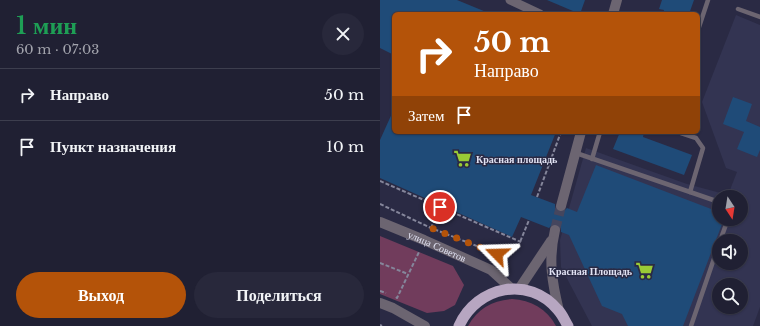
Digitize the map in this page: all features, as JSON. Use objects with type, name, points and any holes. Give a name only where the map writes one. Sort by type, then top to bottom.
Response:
[{"type":"highway","points":[[459,326],[463,317],[472,306],[484,297],[497,291],[516,289],[534,293],[548,300],[559,310],[568,326]]},
{"type":"street","points":[[510,0],[536,12]]},
{"type":"street","points":[[614,12],[617,0]]},
{"type":"street","points":[[562,206],[581,134]]},
{"type":"street","name":"улица Советов","points":[[380,222],[491,270],[516,289]]},
{"type":"street","points":[[516,289],[554,235],[551,259],[552,283],[559,310]]},
{"type":"street","points":[[380,303],[393,308],[425,326]]},
{"type":"lane","points":[[700,24],[708,0]]},
{"type":"lane","points":[[738,9],[760,17]]},
{"type":"lane","points":[[592,158],[599,134]]},
{"type":"lane","points":[[684,134],[696,138],[704,148],[690,192]]},
{"type":"lane","points":[[576,153],[712,200]]},
{"type":"lane","points":[[691,326],[712,264]]},
{"type":"path","points":[[537,197],[560,134]]},
{"type":"path","points":[[380,181],[521,242]]},
{"type":"path","points":[[380,204],[431,228],[497,254],[514,251],[518,247],[529,220]]},
{"type":"path","points":[[431,228],[440,207]]},
{"type":"path","points":[[397,298],[419,252]]},
{"type":"path","points":[[380,263],[408,274]]},
{"type":"shaded area","points":[[736,15],[760,25],[760,307],[753,326],[592,326],[561,267],[560,240],[586,148],[687,184],[712,191],[712,226],[748,226],[748,190],[730,190],[737,172],[726,168],[702,102]]},
{"type":"shaded area","points":[[380,236],[453,266],[464,285],[455,305],[444,311],[427,313],[380,294]]},
{"type":"shaded area","points":[[512,299],[526,301],[538,306],[548,315],[556,326],[468,326],[476,315],[486,306],[498,301]]},
{"type":"building","points":[[380,0],[457,0],[486,12],[392,12],[392,54],[380,48]]},
{"type":"building","points":[[547,0],[585,0],[581,12],[575,12]]},
{"type":"building","points":[[662,0],[694,0],[690,12],[664,12],[664,10],[659,9]]},
{"type":"building","points":[[733,97],[752,104],[746,121],[760,127],[760,150],[757,157],[737,149],[744,132],[723,124]]},
{"type":"building","points":[[392,113],[392,134],[555,134],[531,195],[555,204],[555,208],[559,212],[563,212],[567,208],[577,212],[596,165],[712,209],[712,226],[721,226],[718,234],[712,234],[712,250],[683,326],[628,326],[622,314],[602,306],[569,235],[561,232],[561,228],[557,224],[553,224],[549,228],[521,217],[512,237],[380,178],[380,140]]},
{"type":"building","points":[[619,134],[644,134],[643,137],[692,155],[684,175],[613,149]]},
{"type":"tunnel","points":[[555,230],[561,206]]},
{"type":"place","name":"Красная площадь","points":[[463,159]]},
{"type":"place","name":"Красная Площадь","points":[[645,271]]},
{"type":"route","points":[[440,207],[431,228],[497,254]]}]
